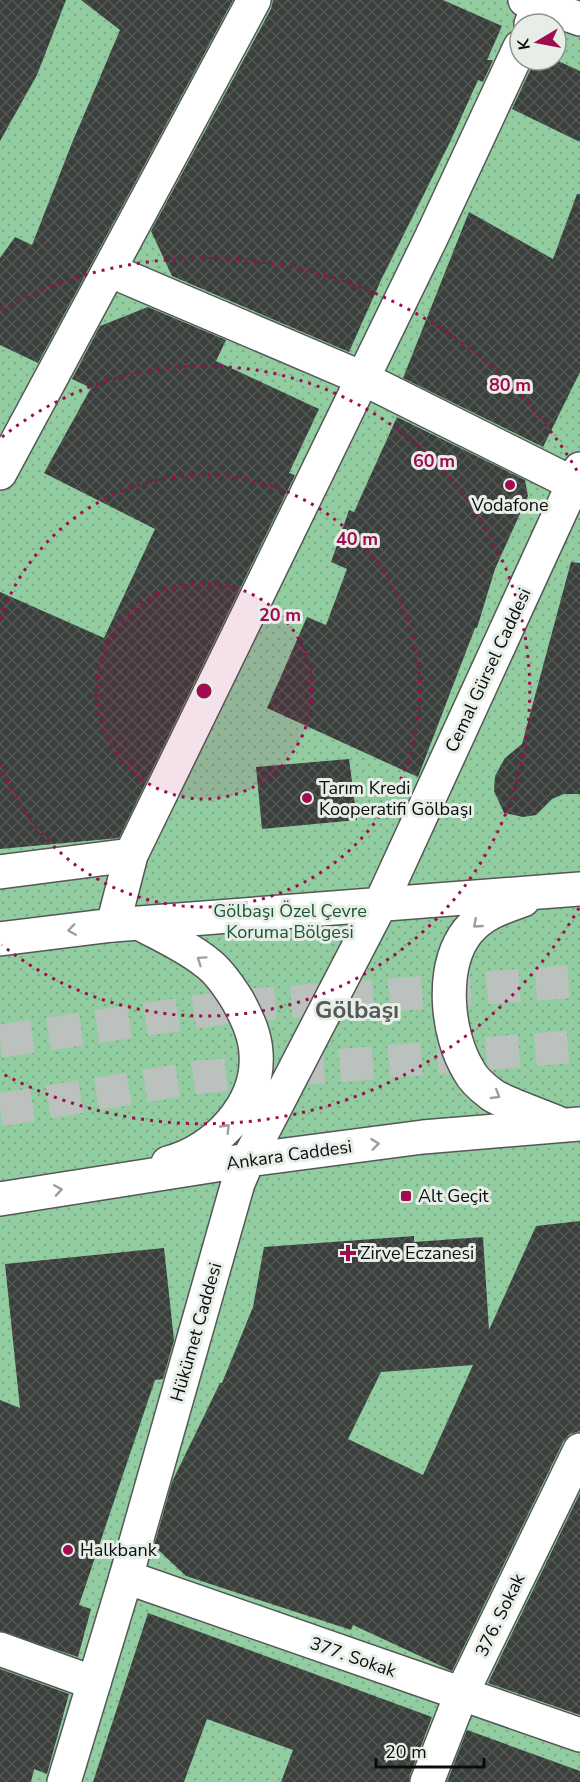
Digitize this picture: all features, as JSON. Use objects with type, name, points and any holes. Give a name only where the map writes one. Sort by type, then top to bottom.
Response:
[{"type":"street","points":[[0,473],[254,0]]},
{"type":"street","points":[[532,10],[580,19]]},
{"type":"street","points":[[126,924],[131,855],[432,236],[508,72]]},
{"type":"street","points":[[109,270],[362,378],[577,477]]},
{"type":"street","name":"Cemal Gürsel Caddesi","points":[[381,903],[577,477]]},
{"type":"street","points":[[0,872],[131,855]]},
{"type":"street","points":[[0,939],[126,924],[580,889]]},
{"type":"street","points":[[548,891],[492,911],[469,930],[457,948],[451,974],[452,1028],[457,1046],[469,1072],[492,1095],[572,1125]]},
{"type":"street","name":"Hükümet Caddesi","points":[[64,1782],[126,1577],[238,1183],[381,903]]},
{"type":"street","points":[[98,1184],[183,1159],[215,1140],[238,1115],[255,1077],[256,1053],[250,1023],[232,992],[207,962],[126,924]]},
{"type":"street","name":"Ankara Caddesi","points":[[0,1199],[423,1137],[572,1125]]},
{"type":"street","name":"376. Sokak","points":[[426,1782],[461,1695],[580,1450]]},
{"type":"street","name":"377. Sokak","points":[[126,1577],[580,1735]]},
{"type":"street","points":[[0,1649],[94,1683]]},
{"type":"green space","name":"Gölbaşı Özel Çevre Koruma Bölgesi","points":[[0,0],[580,0],[580,1782],[0,1782]]},
{"type":"building","points":[[0,0],[66,0],[37,75],[0,141]]},
{"type":"building","points":[[81,0],[233,0],[38,363],[0,345],[0,258],[15,237],[32,245],[120,30]]},
{"type":"building","points":[[273,0],[443,0],[502,26],[487,60],[493,60],[483,82],[478,80],[451,140],[382,278],[349,352],[172,276],[151,231],[271,9]]},
{"type":"building","points":[[568,66],[580,71],[580,142],[512,109],[529,72],[568,72]]},
{"type":"building","points":[[577,194],[580,194],[580,372],[543,447],[403,378],[469,212],[553,259]]},
{"type":"building","points":[[148,307],[226,340],[216,361],[319,409],[289,473],[295,475],[119,838],[0,849],[0,592],[104,638],[155,529],[44,473],[91,388],[72,379],[100,326]]},
{"type":"building","points":[[397,417],[525,480],[528,496],[495,569],[477,628],[475,628],[418,777],[267,708],[307,617],[326,625],[347,569],[331,562],[349,510],[354,512]]},
{"type":"building","points":[[571,562],[580,563],[580,794],[564,794],[552,799],[536,815],[523,817],[504,813],[494,791],[495,776],[505,758],[522,744]]},
{"type":"building","name":"Tarım Kredi Kooperatifi Gölbaşı","points":[[349,759],[357,820],[262,829],[256,767]]},
{"type":"building","points":[[580,1221],[580,1431],[570,1434],[563,1442],[452,1671],[353,1625],[351,1630],[186,1576],[154,1546],[172,1482],[222,1383],[253,1307],[264,1247],[414,1236],[414,1242],[483,1237],[489,1330],[536,1226]],"holes":[[[473,1365],[423,1475],[348,1439],[381,1372]]]},
{"type":"building","points":[[164,1248],[174,1340],[163,1379],[155,1380],[79,1605],[91,1609],[78,1657],[0,1631],[0,1400],[20,1408],[5,1264]]},
{"type":"building","points":[[580,1493],[580,1715],[488,1683]]},
{"type":"building","points":[[148,1613],[432,1717],[409,1782],[281,1782],[293,1750],[207,1719],[184,1782],[93,1782]]},
{"type":"building","points":[[0,1669],[69,1694],[47,1774],[34,1769],[31,1782],[0,1782]]},
{"type":"building","points":[[467,1730],[580,1771],[580,1782],[447,1782]]},
{"type":"tunnel","points":[[0,1041],[237,1006],[580,981]]},
{"type":"tunnel","points":[[0,1110],[199,1077],[580,1046]]},
{"type":"place","name":"Vodafone","points":[[510,485]]},
{"type":"place","name":"Tarım Kredi Kooperatifi Gölbaşı","points":[[307,798]]},
{"type":"place","name":"Alt Geçit","points":[[406,1196]]},
{"type":"place","name":"Zirve Eczanesi","points":[[348,1253]]},
{"type":"place","name":"Halkbank","points":[[68,1550]]},
{"type":"district","name":"Gölbaşı","points":[[357,1010]]}]
